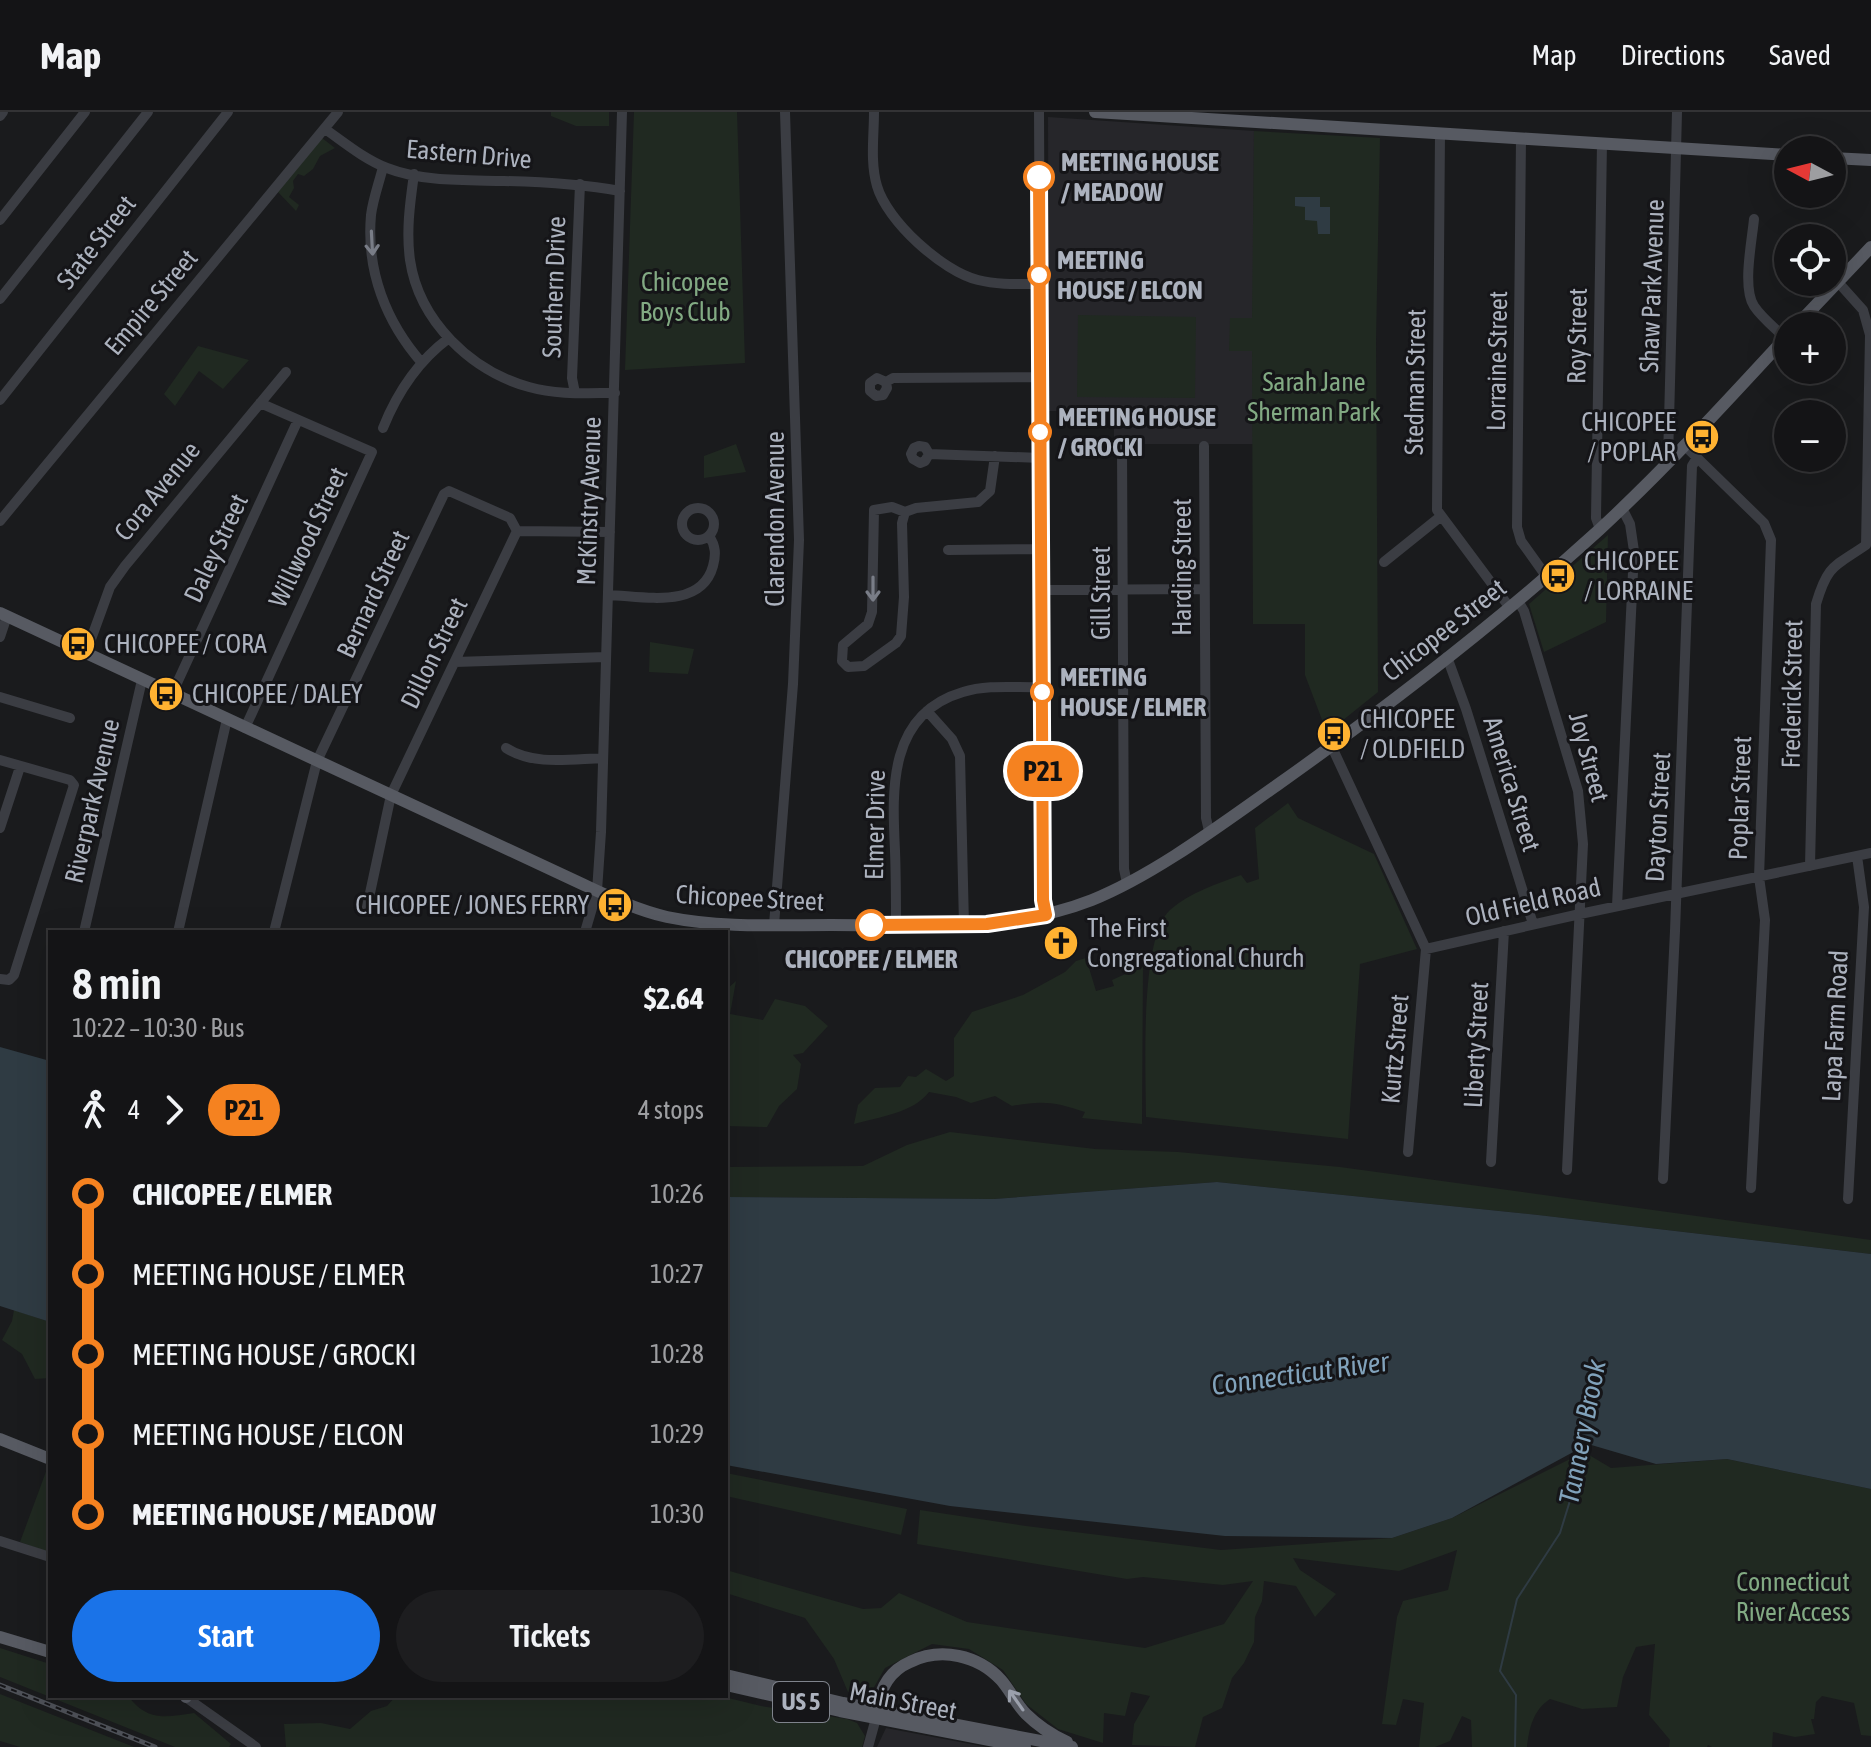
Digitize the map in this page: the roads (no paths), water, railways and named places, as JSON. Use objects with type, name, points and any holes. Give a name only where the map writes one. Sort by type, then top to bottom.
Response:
[{"type":"main road","points":[[1095,112],[1774,154]]},
{"type":"main road","points":[[1846,159],[1871,160]]},
{"type":"main road","points":[[1846,272],[1871,247]]},
{"type":"main road","points":[[1809,312],[1823,296]]},
{"type":"main road","name":"Chicopee Street","points":[[3,614],[639,909],[668,917],[721,924],[964,925],[1010,922],[1046,915],[1091,900],[1127,883],[1209,831],[1331,745],[1514,604],[1600,529],[1774,350]]},
{"type":"main road","points":[[0,1439],[48,1458]]},
{"type":"main road","points":[[0,1637],[48,1651]]},
{"type":"main road","points":[[876,1714],[884,1684],[900,1667],[927,1656],[957,1655],[992,1671],[1029,1717],[1075,1747]]},
{"type":"main road","name":"Main Street","points":[[728,1670],[790,1690]]},
{"type":"main road","name":"Main Street","points":[[728,1675],[876,1714],[1025,1747]]},
{"type":"main road","name":"Main Street","points":[[728,1685],[1075,1747]]},
{"type":"street","points":[[0,220],[85,112]]},
{"type":"street","points":[[0,299],[148,112]]},
{"type":"street","name":"State Street","points":[[0,400],[228,112]]},
{"type":"street","name":"Empire Street","points":[[0,521],[338,112]]},
{"type":"street","name":"McKinstry Avenue","points":[[586,930],[597,891],[603,758],[622,112]]},
{"type":"street","name":"Clarendon Avenue","points":[[774,925],[794,673],[799,526],[785,112]]},
{"type":"street","points":[[874,112],[873,159],[878,189],[889,212],[904,230],[953,269],[968,277],[994,283],[1039,284]]},
{"type":"street","points":[[1039,112],[1043,900],[1046,915]]},
{"type":"street","name":"Shaw Park Avenue","points":[[1668,460],[1677,112]]},
{"type":"street","name":"Eastern Drive","points":[[325,129],[348,147],[383,167],[414,174],[473,180],[580,184],[620,191]]},
{"type":"street","name":"Stedman Street","points":[[1440,133],[1436,499],[1440,517]]},
{"type":"street","name":"Lorraine Street","points":[[1521,138],[1517,531],[1546,576]]},
{"type":"street","name":"Roy Street","points":[[1600,529],[1596,518],[1602,143]]},
{"type":"street","points":[[383,167],[371,214],[376,278],[389,317],[422,363]]},
{"type":"street","points":[[414,174],[409,212],[410,262],[425,302],[449,338],[467,356],[496,374],[529,387],[575,393],[615,393]]},
{"type":"street","name":"Southern Drive","points":[[575,393],[572,378],[580,184]]},
{"type":"street","points":[[1754,219],[1749,273],[1751,300],[1774,323]]},
{"type":"street","points":[[1846,291],[1863,310],[1870,335],[1868,549]]},
{"type":"street","points":[[383,428],[394,402],[422,363],[449,338]]},
{"type":"street","name":"Cora Avenue","points":[[86,653],[115,579],[286,372]]},
{"type":"street","points":[[886,382],[893,378],[1040,377]]},
{"type":"street","points":[[260,403],[298,420]]},
{"type":"street","name":"Willwood Street","points":[[245,728],[372,452],[298,420]]},
{"type":"street","name":"Daley Street","points":[[172,694],[298,420]]},
{"type":"street","name":"Poplar Street","points":[[1684,445],[1764,523],[1770,534],[1759,877],[1765,920],[1751,1188]]},
{"type":"street","name":"Harding Street","points":[[1204,446],[1206,818],[1209,831]]},
{"type":"street","name":"Gill Street","points":[[1122,447],[1124,873],[1127,883]]},
{"type":"street","points":[[929,454],[1041,458]]},
{"type":"street","points":[[905,512],[902,523],[902,634],[896,643],[869,663],[850,668],[842,661],[843,645],[868,624],[872,612],[874,511],[889,507],[905,512],[916,508],[967,505],[982,500],[992,487],[995,456]]},
{"type":"street","name":"Dayton Street","points":[[1663,1179],[1692,466],[1697,458]]},
{"type":"street","name":"Bernard Street","points":[[275,930],[317,761],[444,494],[449,491],[510,518],[517,531]]},
{"type":"street","points":[[1617,906],[1634,551],[1630,524],[1622,508]]},
{"type":"street","points":[[1384,562],[1440,517],[1514,604]]},
{"type":"street","points":[[517,531],[610,532]]},
{"type":"street","name":"Dillon Street","points":[[367,907],[391,795],[517,531]]},
{"type":"street","points":[[608,595],[673,597],[696,591],[706,581],[714,564],[715,548],[709,536]]},
{"type":"street","points":[[948,550],[1041,549]]},
{"type":"street","name":"Frederick Street","points":[[1810,866],[1816,604],[1823,579],[1829,571],[1868,549]]},
{"type":"street","points":[[1042,590],[1204,589]]},
{"type":"street","name":"Joy Street","points":[[1514,604],[1524,611],[1578,791],[1583,844],[1567,1170]]},
{"type":"street","points":[[0,637],[3,614]]},
{"type":"street","points":[[455,662],[606,657]]},
{"type":"street","name":"America Street","points":[[1447,657],[1533,924]]},
{"type":"street","name":"Riverpark Avenue","points":[[84,930],[142,680]]},
{"type":"street","name":"Elmer Drive","points":[[896,925],[895,769],[906,737],[927,711],[949,697],[973,689],[1042,687]]},
{"type":"street","points":[[0,697],[70,718]]},
{"type":"street","points":[[927,711],[952,739],[960,756],[964,925]]},
{"type":"street","points":[[178,930],[227,719]]},
{"type":"street","points":[[1331,745],[1426,949]]},
{"type":"street","points":[[506,748],[517,755],[539,759],[603,758]]},
{"type":"street","points":[[0,760],[70,780],[74,785],[14,975],[4,979]]},
{"type":"street","points":[[0,828],[20,767]]},
{"type":"street","name":"Old Field Road","points":[[1426,949],[1871,853]]},
{"type":"street","name":"Lapa Farm Road","points":[[1848,1199],[1864,907],[1857,856]]},
{"type":"street","name":"Liberty Street","points":[[1491,1162],[1504,931]]},
{"type":"street","name":"Kurtz Street","points":[[1408,1152],[1426,949]]},
{"type":"street","points":[[0,1541],[48,1556]]},
{"type":"street","points":[[188,1698],[256,1747]]},
{"type":"street","points":[[868,1747],[876,1714]]},
{"type":"water","points":[[1295,197],[1320,197],[1320,207],[1330,207],[1330,234],[1318,234],[1317,221],[1305,220],[1305,207],[1295,206]]},
{"type":"water","points":[[0,1047],[48,1060],[48,1321],[0,1306]]},
{"type":"water","name":"Connecticut River","points":[[1217,1182],[1871,1254],[1871,1489],[1727,1459],[1656,1464],[1588,1444],[1452,1518],[1392,1538],[1225,1536],[950,1506],[728,1465],[728,1197],[994,1199]]},
{"type":"waterway","name":"Tannery Brook","points":[[1515,1747],[1516,1695],[1500,1671],[1517,1599],[1560,1533],[1573,1491],[1581,1446]]},
{"type":"railway","points":[[0,1685],[155,1747]]},
{"type":"place","name":"MEETING HOUSE / MEADOW","points":[[1039,177]]},
{"type":"place","name":"MEETING HOUSE / ELCON","points":[[1039,275]]},
{"type":"place","name":"MEETING HOUSE / GROCKI","points":[[1040,432]]},
{"type":"place","name":"CHICOPEE / POPLAR","points":[[1702,437]]},
{"type":"place","name":"CHICOPEE / LORRAINE","points":[[1558,576]]},
{"type":"place","name":"CHICOPEE / CORA","points":[[78,644]]},
{"type":"place","name":"MEETING HOUSE / ELMER","points":[[1042,692]]},
{"type":"place","name":"CHICOPEE / DALEY","points":[[166,694]]},
{"type":"place","name":"CHICOPEE / OLDFIELD","points":[[1334,734]]},
{"type":"place","name":"CHICOPEE / JONES FERRY","points":[[615,905]]},
{"type":"place","name":"CHICOPEE / ELMER","points":[[871,925]]},
{"type":"place","name":"The First Congregational Church","points":[[1061,943]]},
{"type":"park label","name":"Chicopee Boys Club","points":[[685,297]]},
{"type":"park label","name":"Sarah Jane Sherman Park","points":[[1314,397]]},
{"type":"park label","name":"Connecticut River Access","points":[[1793,1597]]}]
